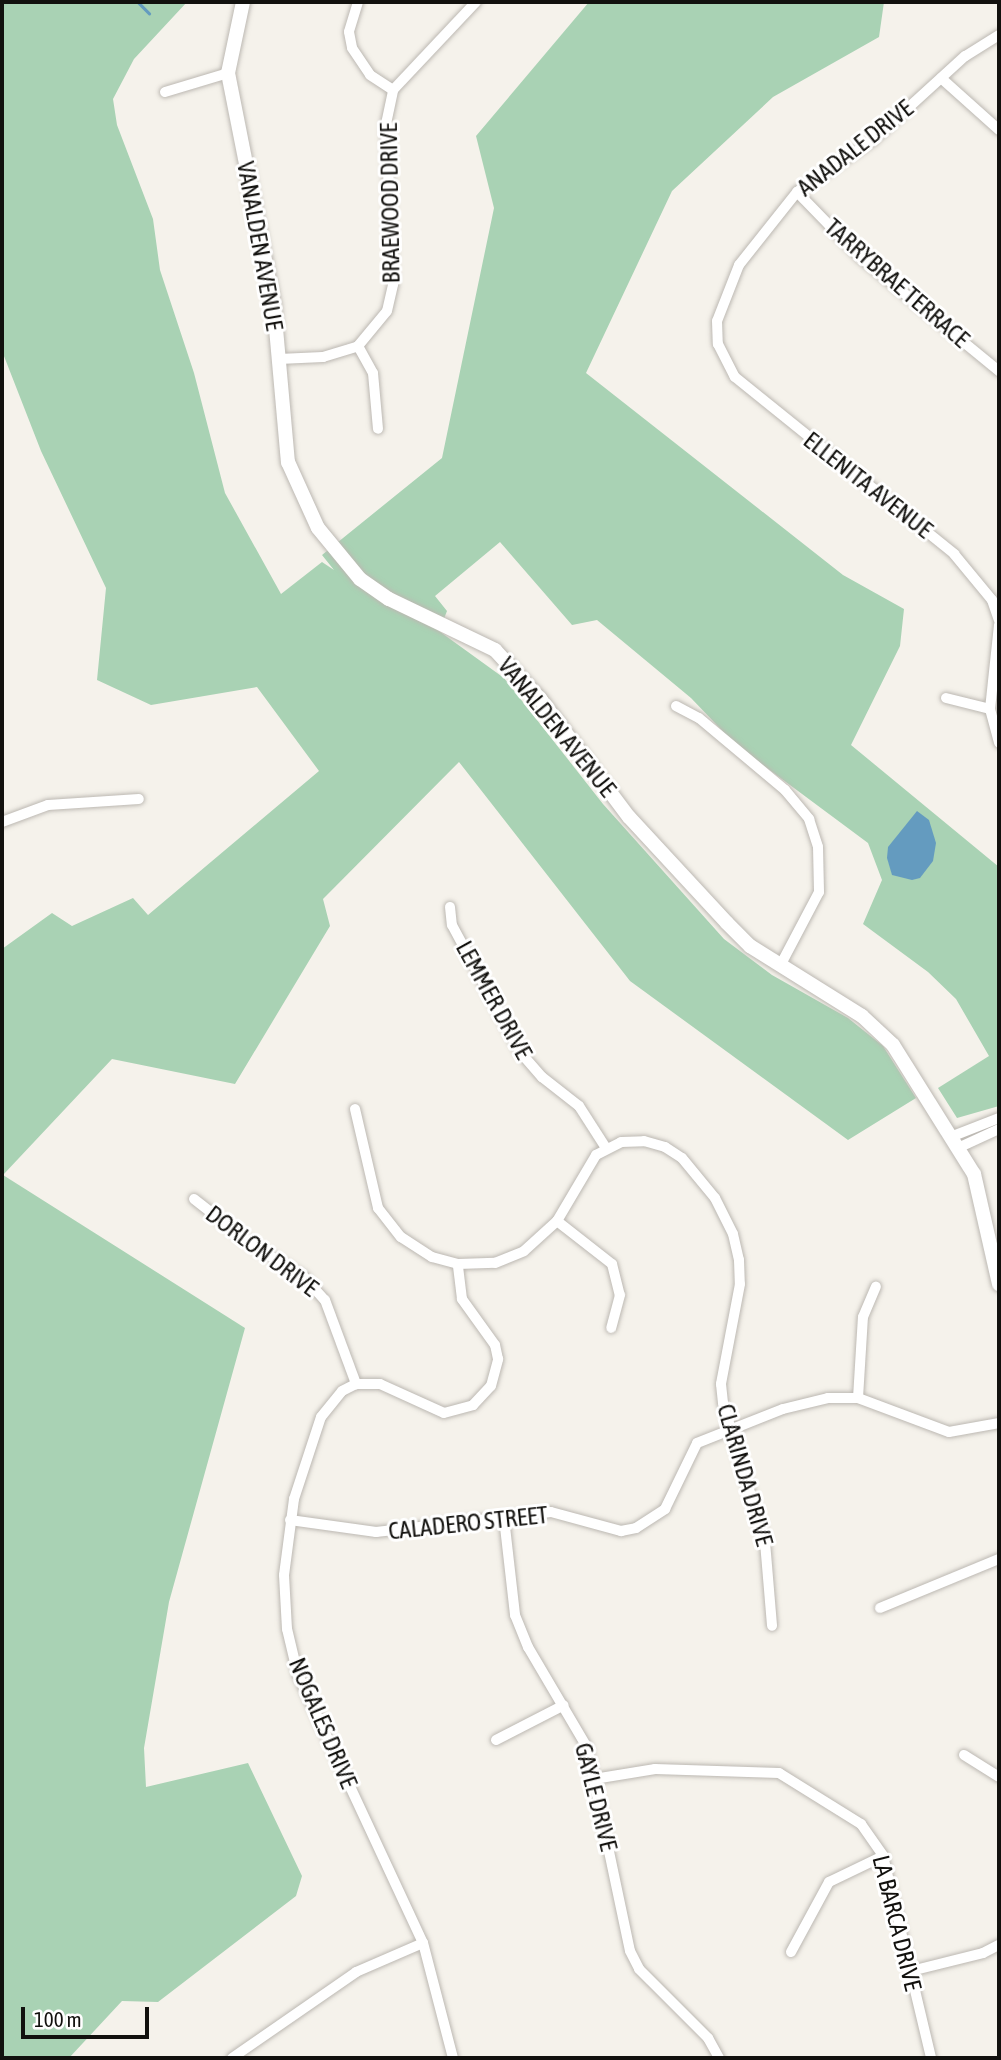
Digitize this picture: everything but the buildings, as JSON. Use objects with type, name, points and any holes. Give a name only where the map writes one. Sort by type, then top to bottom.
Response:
[{"type":"main road","name":"VANALDEN AVENUE","points":[[243,2],[228,73],[274,306],[292,473],[318,528],[344,562],[389,599],[473,636],[503,658],[541,699],[629,817],[727,923],[780,966],[862,1016],[893,1045],[957,1141],[980,1190],[999,1284]]},
{"type":"street","points":[[358,2],[349,32],[352,48],[370,75],[393,90]]},
{"type":"street","name":"BRAEWOOD DRIVE","points":[[358,346],[387,311],[393,284],[386,124],[393,90],[476,2]]},
{"type":"street","name":"ANADALE DRIVE","points":[[725,360],[717,320],[723,296],[759,234],[797,192],[873,139],[941,78],[999,35]]},
{"type":"street","points":[[165,92],[228,73]]},
{"type":"street","points":[[941,78],[999,130]]},
{"type":"street","name":"TARRYBRAE TERRACE","points":[[797,192],[860,257],[999,370]]},
{"type":"street","points":[[279,359],[323,357],[358,346],[375,382],[378,429]]},
{"type":"street","name":"ELLENITA AVENUE","points":[[725,360],[748,390],[954,554],[987,593],[999,623],[990,709],[999,743]]},
{"type":"street","points":[[946,698],[990,709]]},
{"type":"street","points":[[676,706],[699,718],[785,790],[808,819],[818,848],[818,892],[780,966]]},
{"type":"street","points":[[2,822],[48,804],[139,799]]},
{"type":"street","name":"LEMMER DRIVE","points":[[450,908],[452,925],[521,1053],[541,1077],[579,1106],[606,1147]]},
{"type":"street","points":[[355,1109],[378,1208],[414,1247],[458,1264],[495,1263],[524,1251],[557,1221],[588,1166],[606,1147]]},
{"type":"street","points":[[957,1141],[999,1118]]},
{"type":"street","points":[[957,1141],[999,1129]]},
{"type":"street","name":"CLARINDA DRIVE","points":[[606,1147],[644,1141],[665,1147],[682,1158],[723,1212],[739,1260],[740,1284],[721,1384],[730,1428],[767,1552],[772,1626]]},
{"type":"street","name":"DORLON DRIVE","points":[[194,1199],[254,1246],[304,1277],[325,1300],[356,1384]]},
{"type":"street","points":[[557,1221],[612,1264],[620,1295],[611,1328]]},
{"type":"street","points":[[356,1384],[380,1384],[444,1413],[459,1411],[483,1397],[496,1373],[498,1359],[489,1333],[461,1299],[458,1264]]},
{"type":"street","points":[[858,1398],[863,1317],[876,1287]]},
{"type":"street","name":"NOGALES DRIVE","points":[[356,1384],[337,1396],[321,1417],[290,1520],[285,1602],[298,1675],[423,1943],[453,2058]]},
{"type":"street","name":"CALADERO STREET","points":[[290,1520],[376,1532],[551,1512],[607,1529],[636,1528],[665,1509],[697,1443],[730,1428],[828,1398],[858,1398],[949,1432],[999,1423]]},
{"type":"street","name":"GAYLE DRIVE","points":[[504,1518],[515,1615],[528,1647],[587,1748],[630,1951],[639,1969],[696,2024],[719,2058]]},
{"type":"street","points":[[880,1608],[999,1559]]},
{"type":"street","points":[[496,1740],[564,1705]]},
{"type":"street","points":[[964,1755],[999,1777]]},
{"type":"street","name":"LA BARCA DRIVE","points":[[594,1779],[654,1769],[779,1773],[861,1824],[883,1856],[931,2058]]},
{"type":"street","points":[[791,1952],[829,1882],[883,1856]]},
{"type":"street","points":[[232,2058],[245,2054],[356,1972],[423,1943]]},
{"type":"street","points":[[911,1971],[999,1945]]},
{"type":"green space","points":[[2,2],[187,2],[134,59],[113,99],[117,125],[153,219],[160,270],[194,373],[225,493],[281,594],[322,562],[334,570],[322,555],[442,458],[494,208],[476,136],[589,2],[884,2],[879,37],[773,97],[672,191],[586,373],[843,575],[904,609],[900,646],[851,745],[999,867],[999,1106],[957,1118],[938,1088],[989,1056],[956,999],[928,972],[863,924],[882,880],[868,843],[736,745],[691,698],[597,620],[572,625],[500,542],[435,596],[447,611],[439,631],[504,678],[603,804],[724,939],[772,975],[848,1018],[883,1046],[916,1098],[848,1140],[630,981],[459,762],[323,899],[330,926],[235,1084],[112,1059],[3,1175],[245,1328],[169,1602],[144,1748],[146,1787],[248,1763],[302,1876],[296,1896],[158,2002],[122,2001],[69,2058],[2,2058],[2,949],[52,913],[72,926],[133,898],[148,915],[319,771],[257,687],[151,705],[97,680],[106,588],[41,451],[2,351]]},
{"type":"water","points":[[917,811],[929,820],[936,843],[933,861],[920,878],[912,880],[892,875],[887,858],[888,847]]},
{"type":"waterway","points":[[138,2],[149,13]]}]
